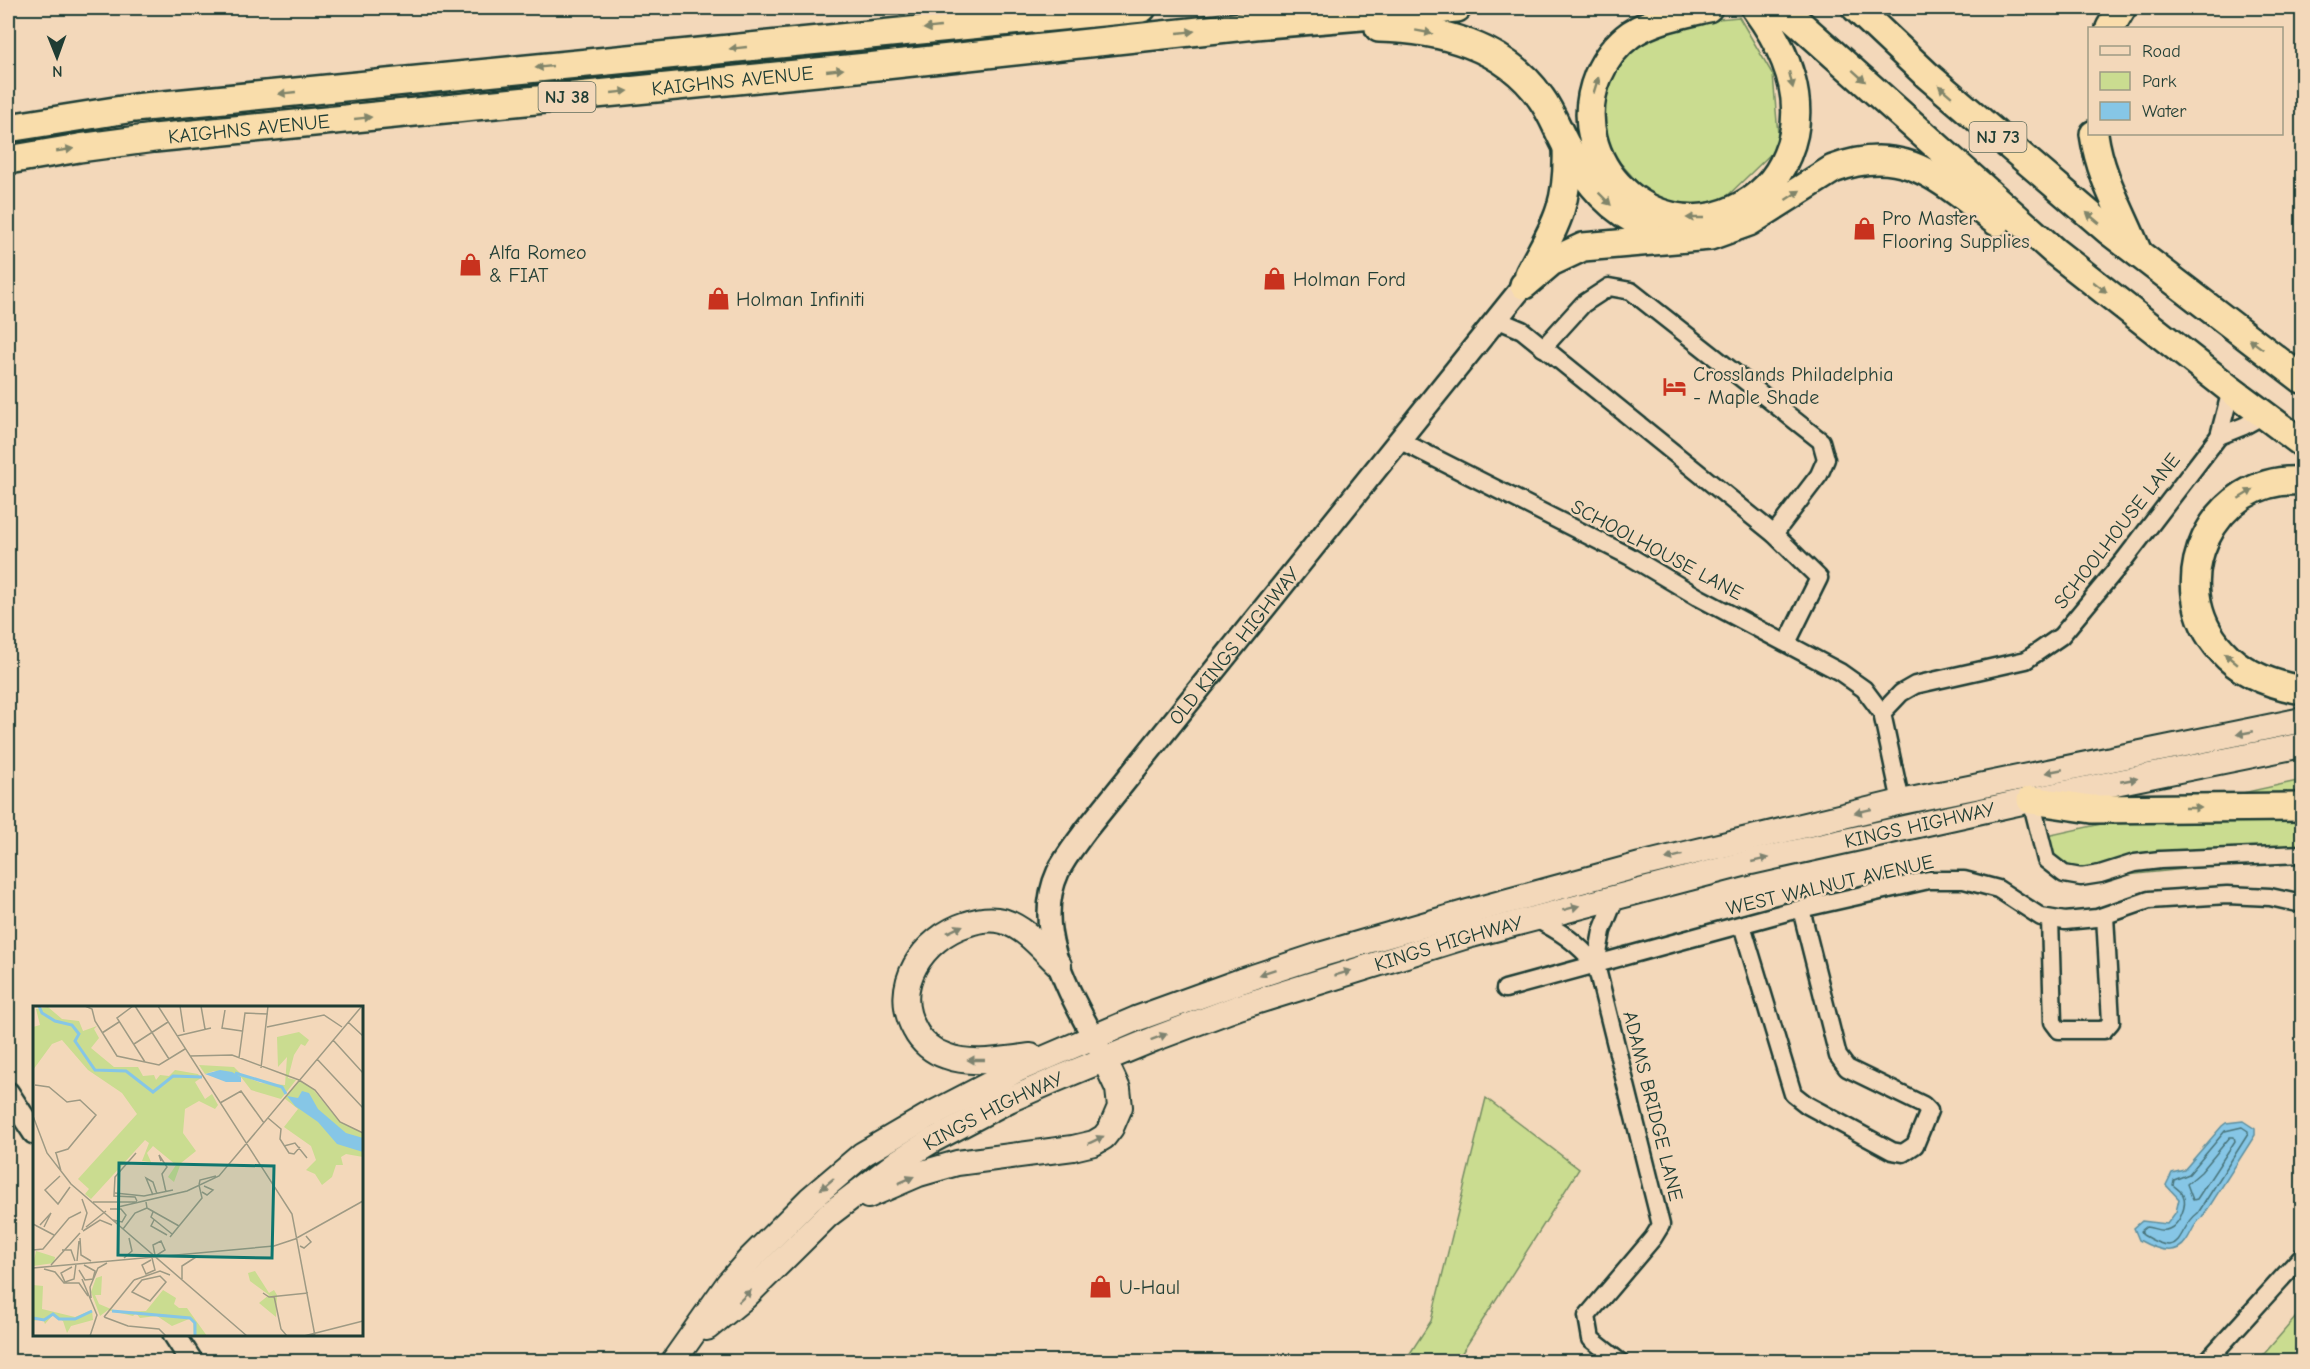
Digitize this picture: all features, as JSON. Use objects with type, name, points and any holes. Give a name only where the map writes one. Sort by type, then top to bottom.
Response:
[{"type":"highway","name":"KAIGHNS AVENUE","points":[[8,128],[134,108],[1099,9],[1142,8]]},
{"type":"highway","name":"KAIGHNS AVENUE","points":[[8,160],[154,138],[891,65],[1282,22],[1457,8]]},
{"type":"highway","points":[[1708,8],[1668,17],[1630,34],[1605,61],[1593,94],[1592,133],[1607,172],[1636,201],[1675,217],[1702,218],[1730,211],[1756,197],[1776,177],[1783,165],[1795,125],[1795,96],[1776,16]]},
{"type":"highway","points":[[2111,27],[2121,8]]},
{"type":"highway","name":"NJ 73","points":[[1859,10],[1973,116],[2138,254],[2302,379]]},
{"type":"highway","name":"NJ 73","points":[[1776,16],[2054,251],[2302,443]]},
{"type":"highway","points":[[1282,22],[1414,30],[1449,37],[1482,48],[1510,66],[1532,86],[1549,111],[1566,146],[1593,187],[1617,210],[1645,226],[1682,239]]},
{"type":"highway","points":[[2094,135],[2096,151],[2106,183],[2125,220],[2138,254]]},
{"type":"highway","points":[[1524,285],[1563,207],[1567,178],[1566,146]]},
{"type":"highway","points":[[1524,285],[1551,262],[1583,248],[1710,236],[1737,228],[1833,169],[1860,161],[1886,159],[1906,163],[1923,170],[2015,234],[2054,251]]},
{"type":"highway","points":[[2302,481],[2282,481],[2256,488],[2243,495],[2220,515],[2199,551],[2195,592],[2198,610],[2206,630],[2223,653],[2235,664],[2264,680],[2302,690]]},
{"type":"highway","points":[[2031,800],[2092,809],[2302,807]]},
{"type":"main road","name":"KINGS HIGHWAY","points":[[1093,1037],[1240,981],[1468,912],[1640,865],[1901,802],[2302,720]]},
{"type":"main road","name":"KINGS HIGHWAY","points":[[678,1354],[745,1297],[804,1236],[899,1161],[969,1120],[1009,1100],[1104,1059],[1230,1011],[1291,990],[1534,918],[1750,862],[2031,800],[2302,745]]},
{"type":"main road","points":[[1059,965],[1022,929],[1000,920],[974,922],[945,934],[924,952],[911,973],[906,998],[911,1024],[918,1035],[936,1052],[946,1057],[972,1061],[1055,1053],[1093,1037]]},
{"type":"main road","name":"KINGS HIGHWAY","points":[[678,1354],[728,1284],[749,1260],[810,1199],[863,1154],[985,1086],[1055,1053]]},
{"type":"main road","points":[[833,1211],[919,1174],[957,1163],[1073,1148],[1094,1143],[1104,1137],[1111,1128],[1120,1107],[1119,1089],[1104,1059]]},
{"type":"street","name":"OLD KINGS HIGHWAY","points":[[1104,1059],[1059,965],[1050,939],[1048,913],[1052,887],[1065,860],[1086,830],[1524,285]]},
{"type":"street","points":[[1543,348],[1583,304],[1609,287],[1631,291],[1821,441],[1826,459],[1819,475],[1774,534]]},
{"type":"street","points":[[1496,319],[1522,330],[1774,534],[1819,578],[1787,643]]},
{"type":"street","name":"SCHOOLHOUSE LANE","points":[[1882,713],[1901,693],[1915,685],[2026,660],[2061,636],[2219,436],[2231,390]]},
{"type":"street","name":"SCHOOLHOUSE LANE","points":[[2219,436],[2264,415]]},
{"type":"street","name":"SCHOOLHOUSE LANE","points":[[1399,440],[1629,556],[1698,597],[1840,672],[1864,689],[1882,713],[1901,802]]},
{"type":"street","points":[[2031,800],[2046,860],[2064,874],[2081,877],[2100,874],[2135,863],[2160,860],[2302,854]]},
{"type":"street","name":"WEST WALNUT AVENUE","points":[[1505,989],[1801,909],[1929,880],[1964,880],[1998,889],[2041,917],[2065,921],[2105,916],[2149,900],[2227,895],[2270,897],[2302,904]]},
{"type":"street","name":"ADAMS BRIDGE LANE","points":[[1616,896],[1602,931],[1596,965],[1661,1225],[1653,1238],[1587,1316],[1591,1340],[1620,1362]]},
{"type":"street","points":[[1742,925],[1792,1094],[1807,1105],[1892,1150],[1903,1153],[1915,1145],[1929,1111],[1923,1105],[1847,1068],[1838,1056],[1801,909]]},
{"type":"street","points":[[2050,919],[2054,1022],[2059,1030],[2104,1030],[2111,1022],[2105,916]]},
{"type":"street","name":"ADAMS BRIDGE LANE","points":[[1534,918],[1559,931],[1575,943],[1596,965]]},
{"type":"street","points":[[8,1093],[33,1131]]},
{"type":"street","points":[[2206,1362],[2302,1256]]},
{"type":"street","points":[[175,1336],[192,1362]]},
{"type":"green space","points":[[1739,17],[1773,75],[1779,146],[1718,205],[1654,201],[1599,139],[1607,74],[1661,28],[1675,23]]},
{"type":"green space","points":[[2302,780],[2302,857],[2078,880],[2045,857],[2042,837]]},
{"type":"green space","points":[[1486,1098],[1579,1169],[1458,1359],[1460,1361],[1405,1361],[1431,1321]]},
{"type":"green space","points":[[2302,1310],[2302,1361],[2258,1361]]},
{"type":"water","points":[[2243,1121],[2255,1129],[2255,1135],[2186,1241],[2176,1249],[2164,1250],[2139,1240],[2134,1228],[2142,1221],[2167,1224],[2176,1212],[2179,1199],[2166,1185],[2172,1173],[2184,1170],[2226,1123]]},
{"type":"place","name":"Pro Master Flooring Supplies","points":[[1864,229]]},
{"type":"place","name":"Alfa Romeo & FIAT","points":[[471,264]]},
{"type":"place","name":"Holman Ford","points":[[1275,279]]},
{"type":"place","name":"Holman Infiniti","points":[[718,299]]},
{"type":"place","name":"Crosslands Philadelphia - Maple Shade","points":[[1675,386]]},
{"type":"place","name":"U-Haul","points":[[1101,1287]]}]
